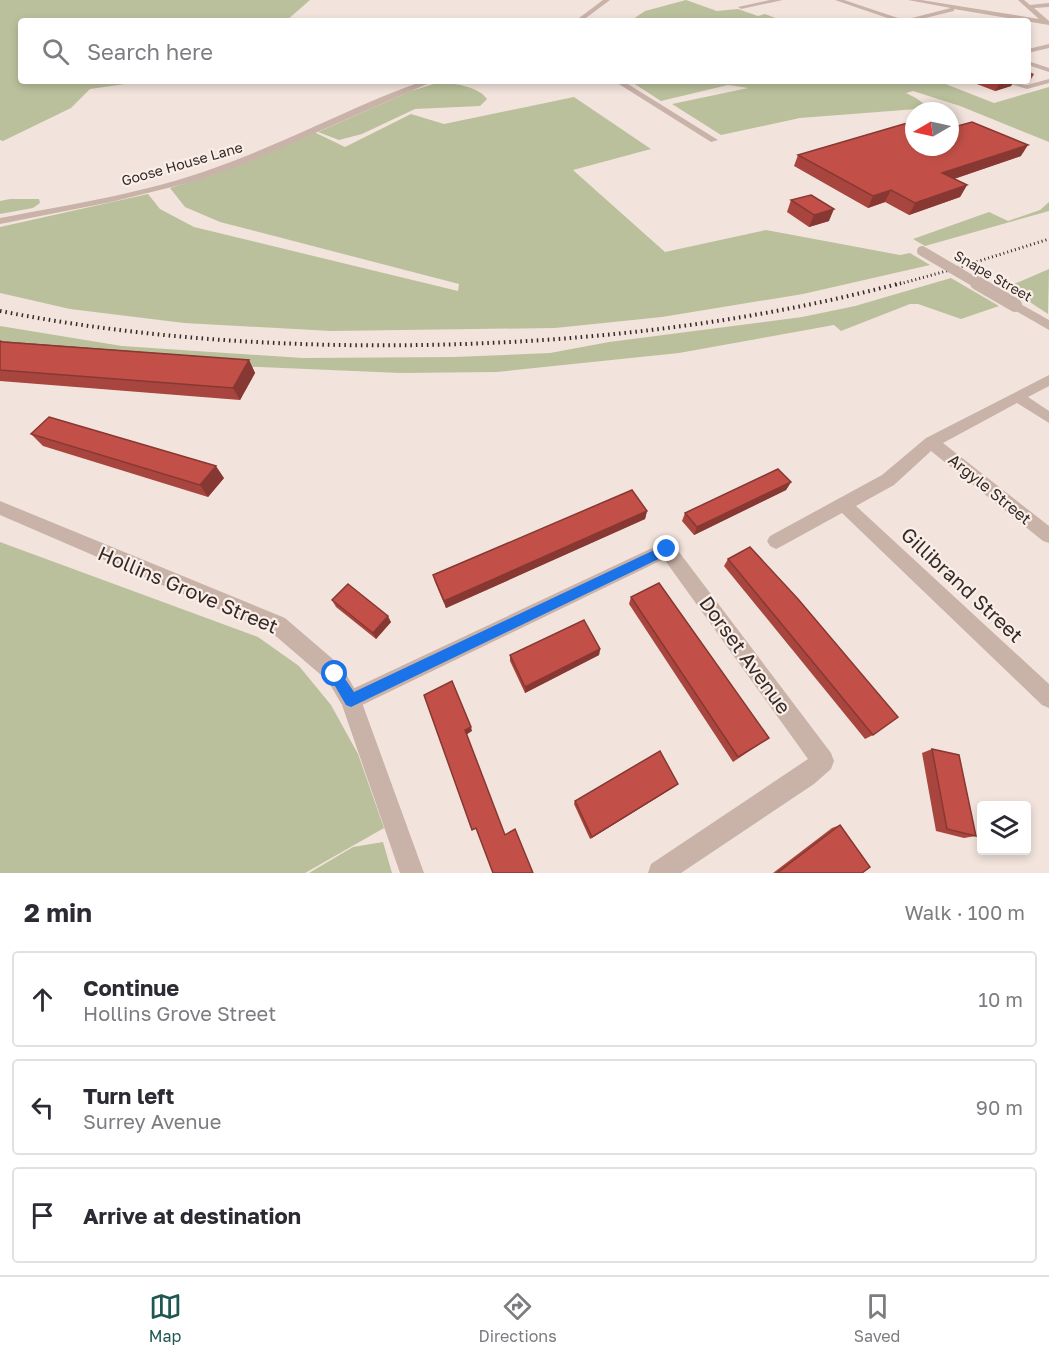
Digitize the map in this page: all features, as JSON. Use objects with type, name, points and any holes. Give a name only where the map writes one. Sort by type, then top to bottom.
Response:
[{"type":"street","points":[[582,18],[607,0]]},
{"type":"street","points":[[741,7],[780,0]]},
{"type":"street","points":[[838,0],[895,18]]},
{"type":"street","points":[[849,3],[866,0]]},
{"type":"street","points":[[911,0],[1022,18]]},
{"type":"street","points":[[1021,0],[1047,22]]},
{"type":"street","points":[[1030,7],[1049,5]]},
{"type":"street","points":[[917,18],[959,8]]},
{"type":"street","points":[[1031,19],[1047,22]]},
{"type":"street","points":[[1031,50],[1049,46]]},
{"type":"street","points":[[1031,64],[1049,70]]},
{"type":"street","points":[[1016,84],[1028,87],[1049,81]]},
{"type":"street","name":"Goose House Lane","points":[[0,221],[156,188],[216,171],[256,156],[397,92],[421,84]]},
{"type":"street","points":[[623,84],[714,140]]},
{"type":"street","name":"Snape Street","points":[[922,251],[1049,326]]},
{"type":"street","points":[[776,541],[888,480],[932,442],[1019,398],[1049,380]]},
{"type":"street","points":[[1019,398],[1049,418]]},
{"type":"street","name":"Argyle Street","points":[[932,442],[1049,536]]},
{"type":"street","name":"Gillibrand Street","points":[[844,505],[1049,698]]},
{"type":"street","name":"Hollins Grove Street","points":[[0,508],[278,625],[335,674],[351,700],[412,873]]},
{"type":"street","name":"Dorset Avenue","points":[[351,700],[667,549],[823,762],[806,776],[660,873]]},
{"type":"green space","points":[[0,0],[310,0],[289,18],[18,18],[18,84],[125,84],[90,89],[71,108],[3,141],[0,140]]},
{"type":"green space","points":[[686,0],[717,11],[738,9],[758,16],[765,14],[775,18],[634,18],[645,11]]},
{"type":"green space","points":[[434,84],[453,84],[472,88],[487,99],[480,106],[415,109],[362,134],[339,140],[318,132],[411,91]]},
{"type":"green space","points":[[635,84],[946,84],[994,103],[1049,87],[1049,142],[959,106],[959,102],[947,102],[913,91],[906,93],[922,102],[905,102],[905,110],[800,118],[721,135],[672,104],[748,88],[728,85],[661,101]]},
{"type":"green space","points":[[574,97],[651,149],[573,170],[665,252],[766,230],[900,255],[910,253],[930,265],[803,294],[662,317],[555,328],[331,331],[184,323],[70,309],[0,293],[0,227],[148,194],[160,209],[194,227],[458,291],[459,284],[220,222],[185,207],[170,188],[212,175],[314,132],[345,147],[411,114],[444,124]]},
{"type":"green space","points":[[39,199],[40,203],[33,208],[0,214],[0,201]]},
{"type":"green space","points":[[1049,202],[1049,211],[925,246],[913,239],[989,212],[1008,221],[1040,210]]},
{"type":"green space","points":[[1049,269],[1048,314],[1007,287]]},
{"type":"green space","points":[[951,278],[999,306],[961,319],[918,304],[910,304],[841,331],[834,325],[679,353],[497,372],[400,373],[234,366],[0,343],[0,326],[122,346],[303,358],[454,357],[550,353],[609,342],[802,317],[855,306]]},
{"type":"green space","points":[[0,542],[258,637],[299,666],[331,705],[358,754],[384,828],[305,873],[0,873]]},
{"type":"green space","points":[[383,842],[392,873],[309,873],[353,847]]},
{"type":"building","points":[[972,122],[1028,145],[942,173],[967,185],[915,203],[891,190],[873,196],[798,155],[905,124],[905,156],[959,156],[959,126]]},
{"type":"building","points":[[811,195],[834,209],[814,215],[791,200]]},
{"type":"building","points":[[0,341],[249,360],[233,388],[0,370]]},
{"type":"building","points":[[49,417],[216,466],[200,485],[31,434]]},
{"type":"building","points":[[778,469],[791,482],[697,527],[685,513]]},
{"type":"building","points":[[632,490],[647,511],[444,601],[433,575]]},
{"type":"building","points":[[750,547],[798,599],[898,717],[873,735],[728,559]]},
{"type":"building","points":[[659,583],[769,738],[738,757],[631,597]]},
{"type":"building","points":[[348,584],[388,616],[373,633],[332,600]]},
{"type":"building","points":[[584,620],[600,649],[525,687],[510,655]]},
{"type":"building","points":[[452,681],[471,727],[465,730],[505,835],[515,829],[533,873],[493,873],[476,828],[472,830],[424,695]]},
{"type":"building","points":[[932,749],[959,755],[976,836],[947,829]]},
{"type":"building","points":[[660,751],[678,784],[592,837],[575,801]]},
{"type":"building","points":[[840,825],[870,867],[862,873],[777,873]]},
{"type":"railway","points":[[896,285],[1049,239]]},
{"type":"railway","points":[[0,311],[127,331],[255,342],[340,345],[482,343],[553,339],[693,325],[832,300],[901,283]]},
{"type":"route","points":[[335,674],[351,700],[667,549]]}]
